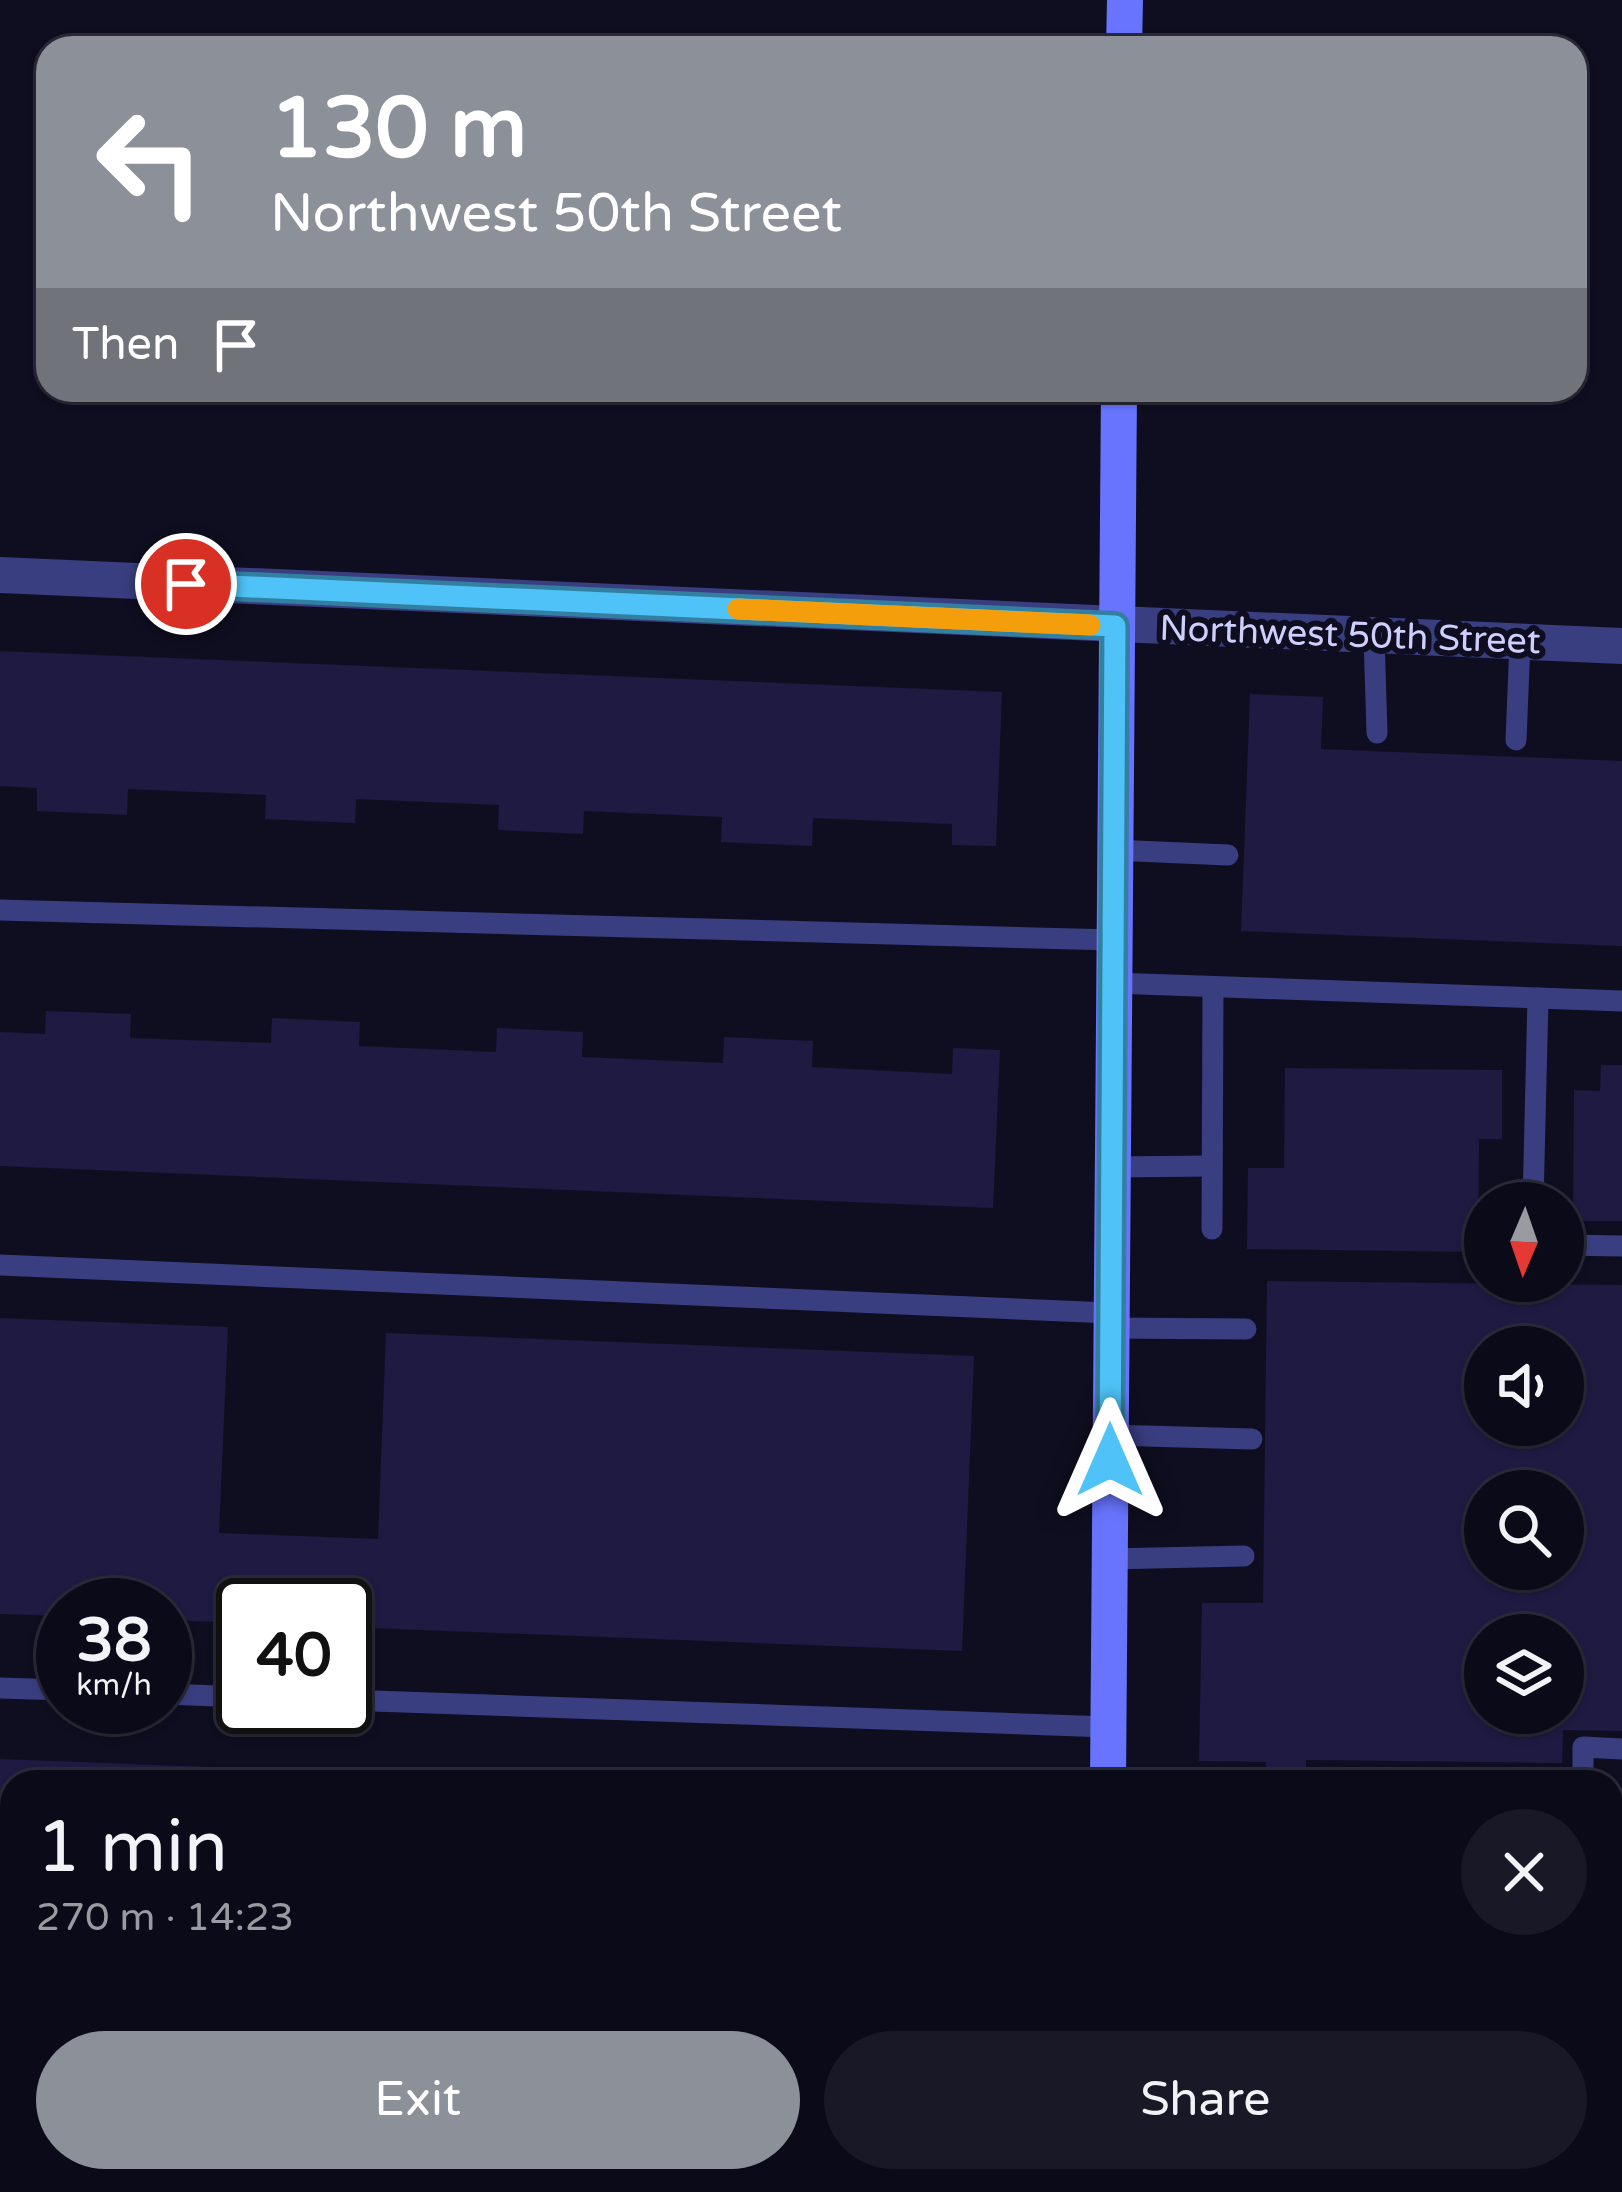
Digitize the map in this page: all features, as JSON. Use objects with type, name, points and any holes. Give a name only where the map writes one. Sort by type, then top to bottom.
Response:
[{"type":"street","points":[[1124,36],[1125,0]]},
{"type":"street","points":[[1108,1770],[1119,402]]},
{"type":"street","name":"Northwest 50th Street","points":[[0,575],[1622,646]]},
{"type":"lane","points":[[1374,636],[1377,733]]},
{"type":"lane","points":[[1516,740],[1520,642]]},
{"type":"lane","points":[[1114,850],[1228,855]]},
{"type":"lane","points":[[0,910],[1113,940]]},
{"type":"lane","points":[[1113,983],[1622,1001]]},
{"type":"lane","points":[[1212,1229],[1213,987]]},
{"type":"lane","points":[[1534,1182],[1538,998]]},
{"type":"lane","points":[[1112,1166],[1212,1166]]},
{"type":"lane","points":[[1584,1245],[1622,1246]]},
{"type":"lane","points":[[0,1265],[1246,1329]]},
{"type":"lane","points":[[1110,1436],[1252,1439]]},
{"type":"lane","points":[[1109,1559],[1244,1556]]},
{"type":"lane","points":[[0,1688],[36,1689]]},
{"type":"lane","points":[[372,1701],[1108,1727]]},
{"type":"lane","points":[[1583,1770],[1583,1748],[1622,1749]]},
{"type":"building","points":[[0,651],[1002,692],[996,846],[952,845],[952,824],[813,818],[812,846],[721,842],[722,817],[584,811],[583,834],[498,830],[499,805],[356,799],[355,823],[265,819],[266,795],[128,789],[127,815],[37,811],[37,788],[0,786]]},
{"type":"building","points":[[1250,694],[1323,697],[1321,749],[1622,761],[1622,946],[1241,931]]},
{"type":"building","points":[[46,1011],[131,1014],[130,1038],[271,1043],[272,1018],[360,1022],[359,1046],[496,1052],[497,1028],[583,1032],[582,1057],[723,1063],[724,1037],[813,1041],[812,1067],[952,1074],[953,1048],[1000,1050],[993,1208],[0,1166],[0,1032],[45,1034]]},
{"type":"building","points":[[1601,1065],[1622,1065],[1622,1221],[1584,1221],[1584,1182],[1573,1182],[1574,1090],[1600,1091]]},
{"type":"building","points":[[1285,1068],[1502,1070],[1502,1139],[1479,1139],[1479,1182],[1464,1182],[1464,1252],[1247,1249],[1248,1168],[1284,1168]]},
{"type":"building","points":[[1267,1281],[1464,1283],[1464,1302],[1584,1302],[1584,1285],[1622,1285],[1622,1731],[1584,1730],[1584,1614],[1464,1614],[1464,1734],[1563,1734],[1562,1763],[1306,1760],[1306,1770],[1266,1770],[1266,1762],[1199,1761],[1202,1603],[1263,1603]]},
{"type":"building","points":[[0,1318],[228,1327],[219,1533],[378,1539],[386,1333],[974,1356],[962,1651],[372,1628],[372,1578],[216,1578],[216,1622],[192,1621],[192,1578],[36,1578],[36,1615],[0,1614]]},
{"type":"building","points":[[0,1759],[285,1770],[0,1770]]},
{"type":"slow traffic","points":[[738,609],[1090,625]]},
{"type":"route","points":[[186,584],[1115,626],[1110,1460]]}]
